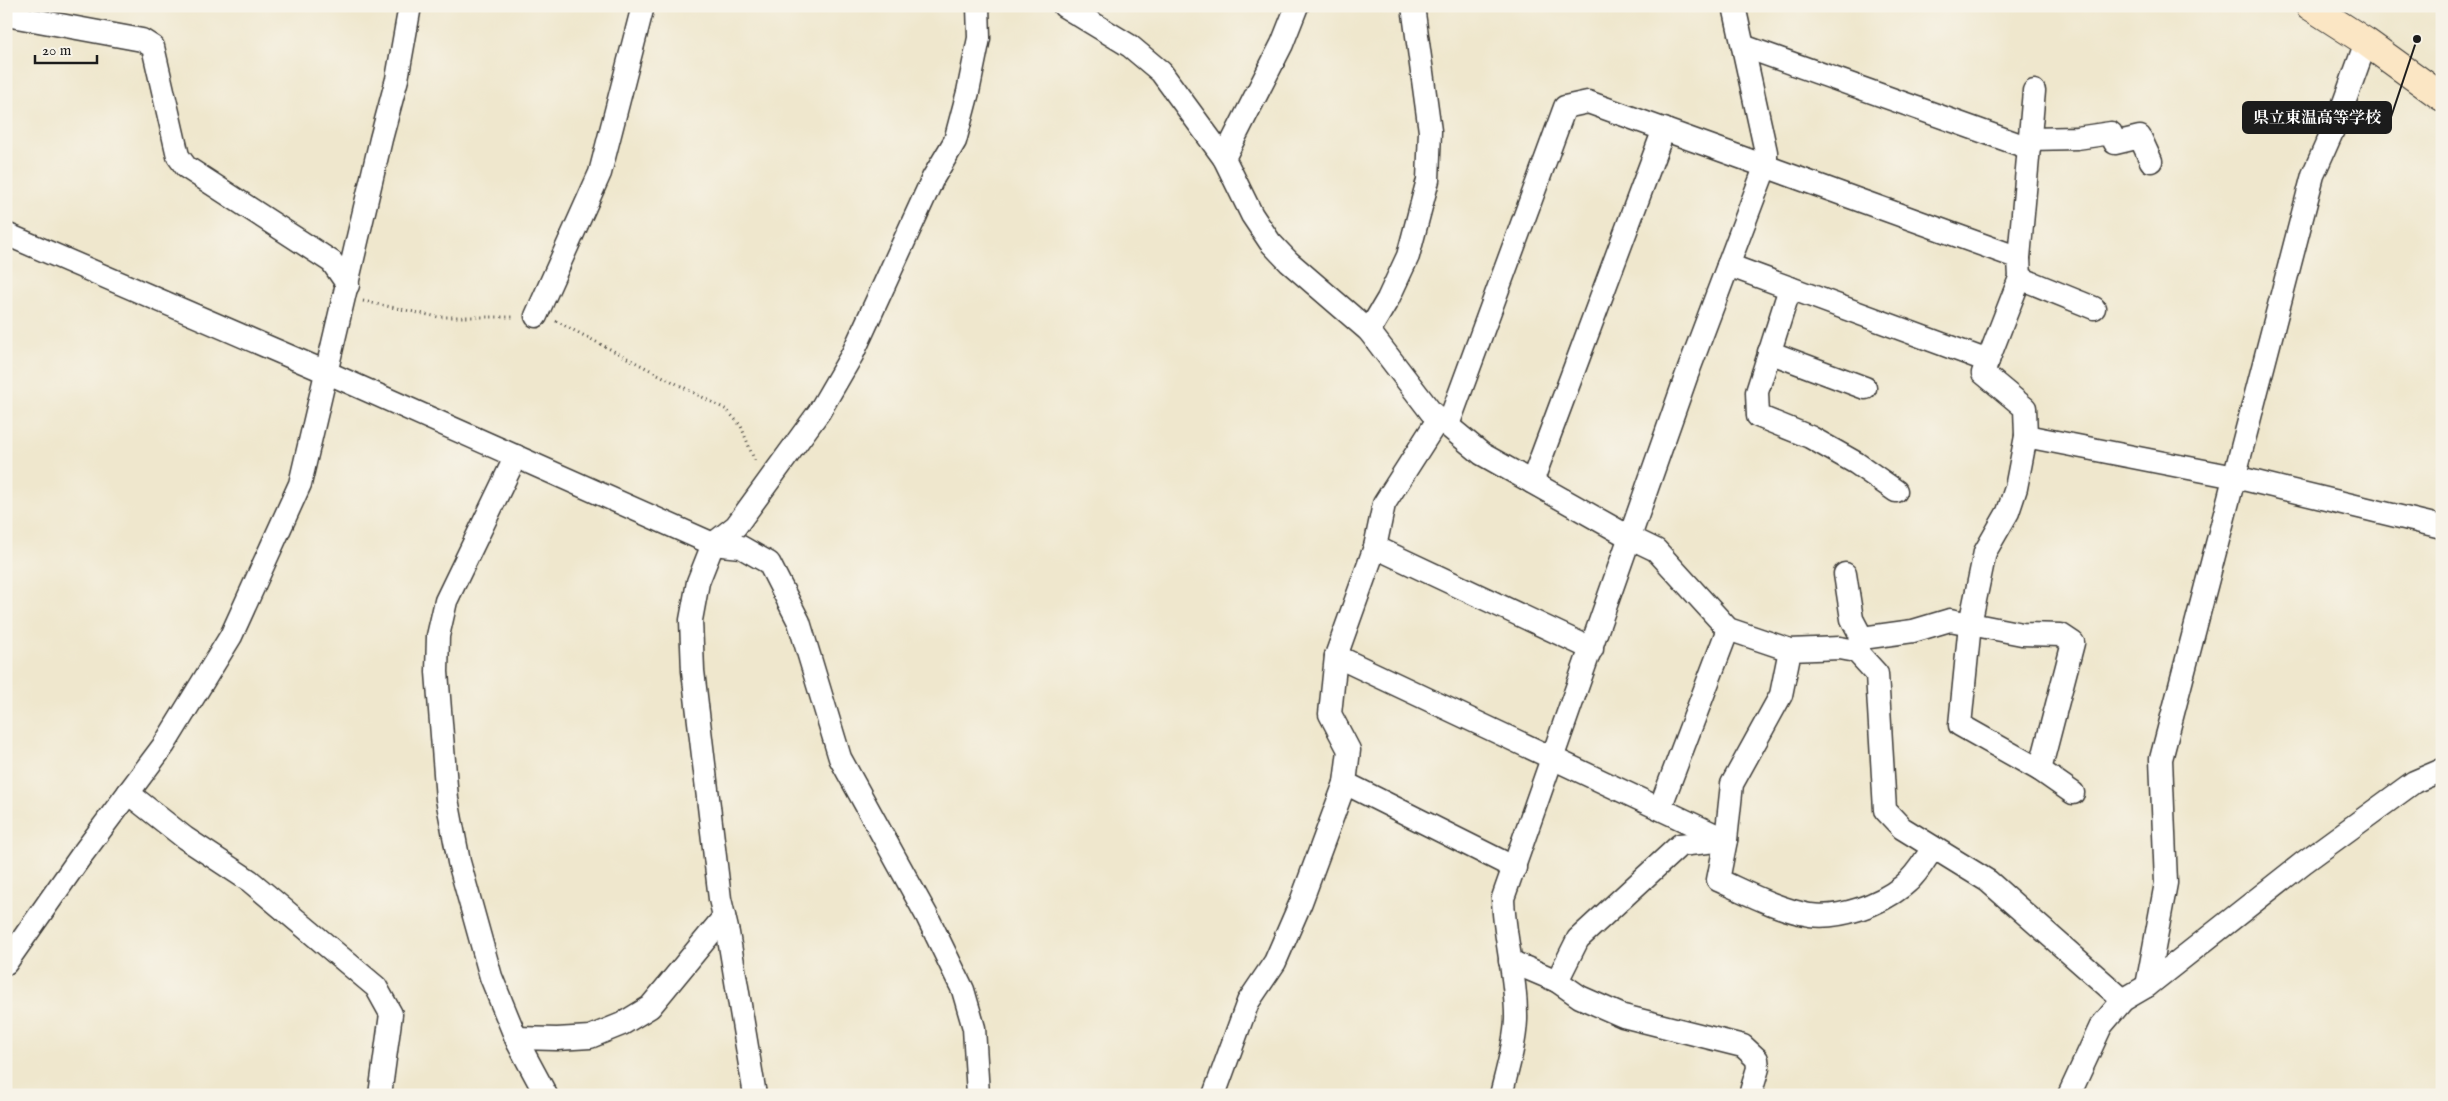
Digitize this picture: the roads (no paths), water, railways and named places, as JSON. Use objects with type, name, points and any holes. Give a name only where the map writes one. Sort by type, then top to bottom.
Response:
[{"type":"street","points":[[6,963],[164,745],[231,636],[300,484],[397,78],[410,6]]},
{"type":"street","points":[[536,316],[600,173],[644,6]]},
{"type":"street","points":[[754,1095],[720,899],[693,671],[691,620],[698,582],[714,544],[736,526],[819,412],[852,355],[920,203],[955,141],[968,92],[978,38],[978,6]]},
{"type":"street","points":[[1064,6],[1130,46],[1161,72],[1224,158],[1252,214],[1270,242],[1289,262],[1369,331],[1431,412],[1482,454],[1631,538],[1656,550],[1728,629],[1790,650],[1840,648],[1950,620],[2022,634],[2061,636],[2073,643],[2040,770]]},
{"type":"street","points":[[1224,158],[1282,44],[1297,6]]},
{"type":"street","points":[[1369,331],[1388,299],[1408,256],[1428,180],[1430,131],[1413,6]]},
{"type":"street","points":[[1501,1095],[1516,1020],[1510,961],[1504,928],[1503,898],[1554,758],[1686,377],[1766,165],[1766,152],[1734,6]]},
{"type":"street","points":[[2310,6],[2366,42],[2442,97]]},
{"type":"street","points":[[6,15],[142,40],[153,47],[178,156],[186,167],[332,262],[347,291]]},
{"type":"street","points":[[2147,986],[2166,883],[2161,760],[2313,175],[2340,114],[2366,42]]},
{"type":"street","points":[[1743,46],[2029,144],[2111,133],[2115,143],[2140,137],[2151,161]]},
{"type":"street","points":[[2034,91],[2020,268],[1983,373],[2025,408],[2026,436],[2016,488],[2008,512],[1985,552],[1970,624],[1960,725],[2040,770],[2073,793]]},
{"type":"street","points":[[1214,1095],[1248,1002],[1274,962],[1301,902],[1345,783],[1349,750],[1330,714],[1336,656],[1375,547],[1384,504],[1443,422],[1565,107],[1588,102],[1766,165],[2020,268],[2094,308]]},
{"type":"street","points":[[1532,482],[1664,129]]},
{"type":"street","points":[[6,234],[326,372],[714,544],[741,547],[769,563],[798,622],[840,758],[927,916],[963,990],[974,1028],[978,1095]]},
{"type":"street","points":[[1728,265],[1988,361]]},
{"type":"street","points":[[1790,288],[1757,392],[1758,416],[1810,437],[1856,463],[1896,491]]},
{"type":"street","points":[[1769,352],[1866,388]]},
{"type":"street","points":[[2026,436],[2235,477],[2442,527]]},
{"type":"street","points":[[516,456],[446,601],[438,636],[436,672],[447,799],[459,862],[491,977],[516,1038],[546,1095]]},
{"type":"street","points":[[1375,547],[1592,649]]},
{"type":"street","points":[[1845,574],[1852,620],[1859,644],[1877,674],[1885,810],[1902,828],[1988,881],[2123,1000]]},
{"type":"street","points":[[1660,808],[1728,629]]},
{"type":"street","points":[[1790,650],[1781,695],[1732,784],[1726,840],[1718,880],[1760,899],[1809,915],[1833,916],[1874,902],[1903,886],[1917,872],[1933,848]]},
{"type":"street","points":[[1336,656],[1726,840]]},
{"type":"street","points":[[2069,1095],[2101,1026],[2123,1000],[2147,986],[2303,863],[2414,782],[2442,770]]},
{"type":"street","points":[[1345,783],[1515,868]]},
{"type":"street","points":[[128,793],[185,838],[250,881],[376,987],[391,1014],[383,1092]]},
{"type":"street","points":[[1557,981],[1578,939],[1680,845],[1726,840]]},
{"type":"street","points":[[516,1038],[557,1040],[590,1037],[622,1024],[650,1007],[724,917]]},
{"type":"street","points":[[1510,961],[1557,981],[1580,997],[1623,1016],[1743,1046],[1757,1059],[1758,1068],[1750,1095]]},
{"type":"place","name":"県立東温高等学校","points":[[2417,39]]}]
